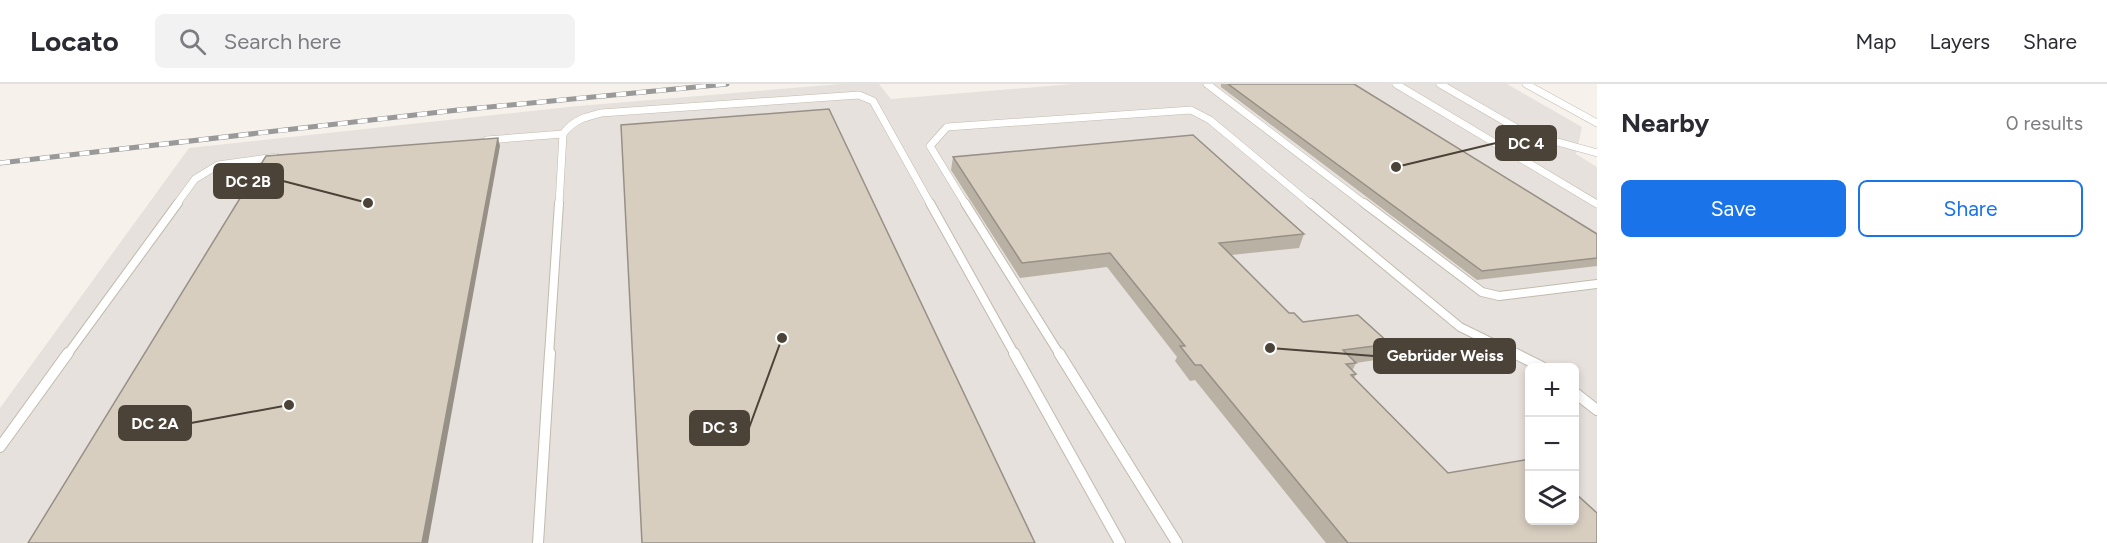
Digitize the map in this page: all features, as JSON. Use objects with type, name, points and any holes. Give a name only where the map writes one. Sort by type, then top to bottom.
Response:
[{"type":"lane","points":[[1207,84],[1482,292],[1499,296],[1597,284]]},
{"type":"lane","points":[[1396,84],[1597,204]]},
{"type":"lane","points":[[1440,84],[1526,133],[1597,151]]},
{"type":"lane","points":[[1526,84],[1597,123]]},
{"type":"lane","points":[[538,543],[563,134],[569,124],[582,117],[601,113],[842,95],[859,95],[873,101],[1120,543]]},
{"type":"lane","points":[[1177,543],[930,146],[947,128],[1191,110],[1210,120],[1460,327],[1535,363]]},
{"type":"lane","points":[[480,141],[563,134]]},
{"type":"lane","points":[[0,447],[195,179],[218,165],[290,156]]},
{"type":"lane","points":[[1579,395],[1597,410]]},
{"type":"shaded area","points":[[841,84],[879,84],[891,99],[1073,84],[1507,84],[1582,127],[1576,154],[1597,167],[1597,543],[0,543],[0,408],[189,148],[578,106]]},
{"type":"building","points":[[1228,84],[1354,84],[1597,234],[1597,258],[1482,271]]},
{"type":"building","points":[[829,109],[1035,543],[642,543],[621,125]]},
{"type":"building","points":[[1193,135],[1304,234],[1219,243],[1289,313],[1294,313],[1303,322],[1358,315],[1390,344],[1343,350],[1356,363],[1346,364],[1356,374],[1351,375],[1448,473],[1525,460],[1525,525],[1579,525],[1579,497],[1597,513],[1597,543],[1348,543],[1201,365],[1195,365],[1180,346],[1185,346],[1110,253],[1022,263],[953,157]]},
{"type":"building","points":[[498,138],[422,543],[28,543],[266,156]]},
{"type":"railway","points":[[0,163],[458,110],[727,84]]},
{"type":"place","name":"DC 4","points":[[1396,167]]},
{"type":"place","name":"DC 2B","points":[[368,203]]},
{"type":"place","name":"DC 3","points":[[782,338]]},
{"type":"place","name":"Gebrüder Weiss","points":[[1270,348]]},
{"type":"place","name":"DC 2A","points":[[289,405]]}]
